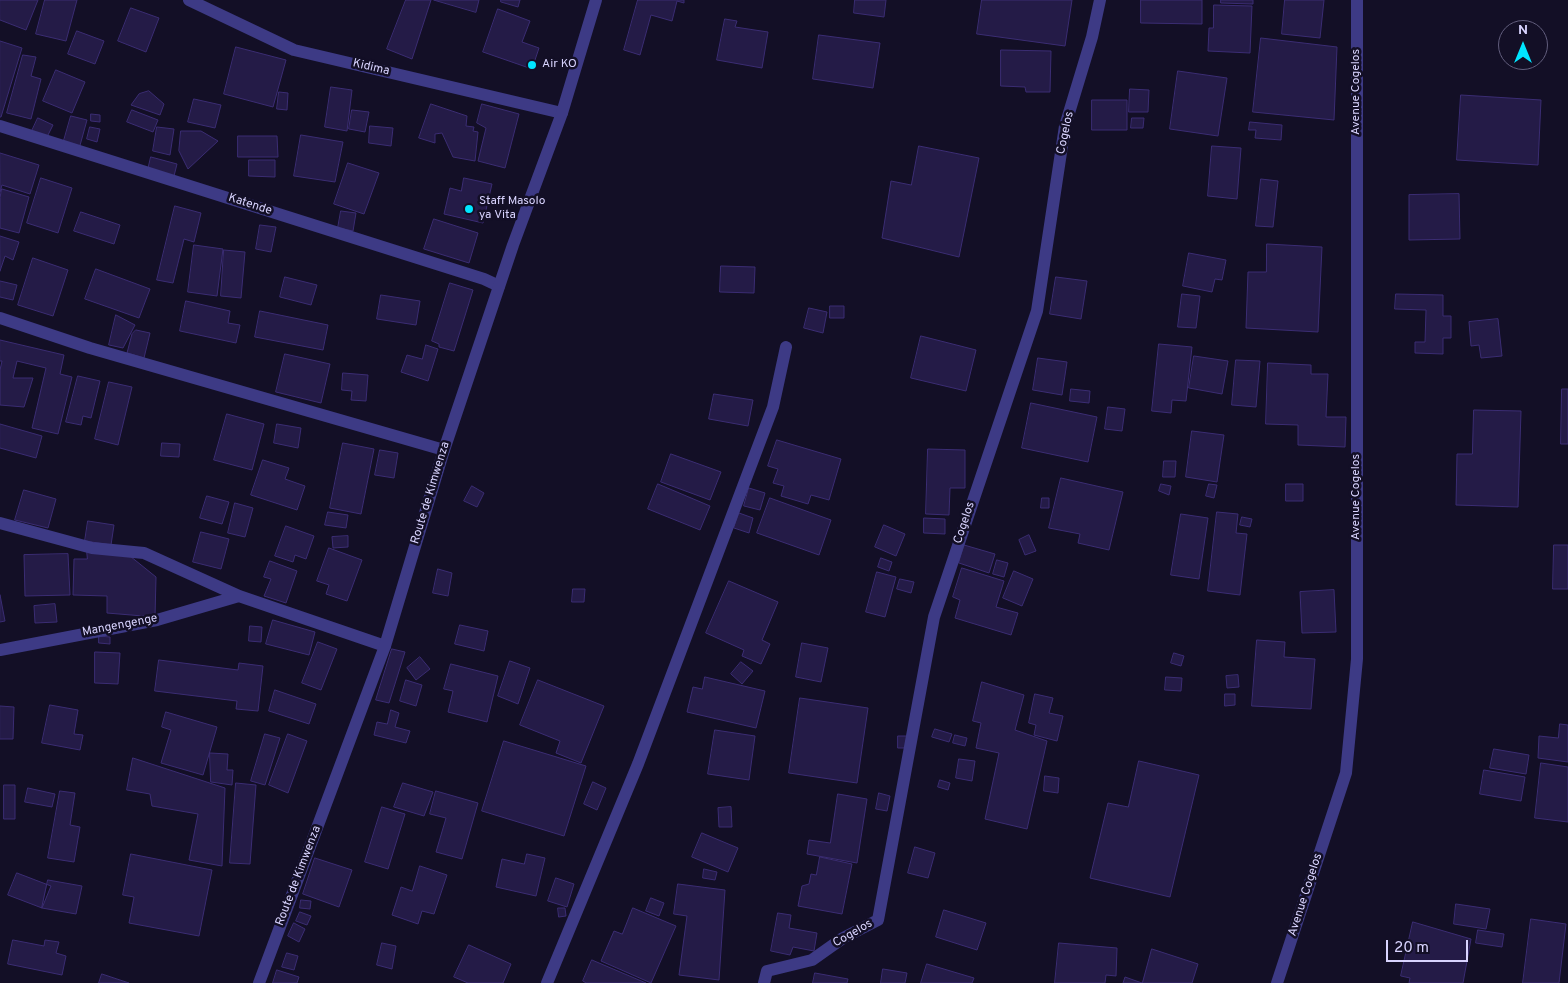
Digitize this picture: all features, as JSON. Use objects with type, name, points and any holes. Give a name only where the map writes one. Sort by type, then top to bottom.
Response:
[{"type":"street","name":"Kidima","points":[[189,0],[294,50],[562,113]]},
{"type":"street","name":"Route de Kimwenza","points":[[259,983],[385,646],[444,450],[499,286],[562,113],[596,0]]},
{"type":"street","name":"Cogelos","points":[[764,983],[766,971],[812,960],[844,938],[878,920],[934,617],[1037,311],[1065,126],[1092,37],[1100,0]]},
{"type":"street","name":"Avenue Cogelos","points":[[1277,983],[1346,773],[1357,659],[1357,0]]},
{"type":"street","name":"Katende","points":[[0,126],[465,273],[499,286]]},
{"type":"street","points":[[0,318],[90,348],[444,450]]},
{"type":"street","points":[[547,983],[638,764],[770,416],[786,347]]},
{"type":"street","points":[[0,523],[92,548],[144,553],[239,596],[385,646]]},
{"type":"street","name":"Mangengenge","points":[[0,650],[157,620],[239,596]]},
{"type":"building","points":[[0,0],[38,0],[26,30],[0,20]]},
{"type":"building","points":[[45,0],[77,0],[66,41],[36,34]]},
{"type":"building","points":[[406,0],[431,0],[412,59],[387,49]]},
{"type":"building","points":[[434,0],[479,0],[476,12]]},
{"type":"building","points":[[501,0],[520,0],[518,7],[501,2]]},
{"type":"building","points":[[638,0],[684,0],[684,3],[677,1],[672,21],[651,15],[640,55],[624,50]]},
{"type":"building","points":[[855,0],[886,0],[884,17],[854,13]]},
{"type":"building","points":[[982,0],[1072,0],[1065,46],[977,34]]},
{"type":"building","points":[[1141,0],[1202,0],[1202,24],[1141,23]]},
{"type":"building","points":[[1221,0],[1253,0],[1253,4],[1221,3]]},
{"type":"building","points":[[1285,0],[1324,0],[1320,38],[1282,34]]},
{"type":"building","points":[[1214,5],[1252,6],[1250,53],[1208,51],[1209,28],[1213,28]]},
{"type":"building","points":[[131,8],[159,18],[146,52],[118,41]]},
{"type":"building","points":[[498,9],[530,21],[522,42],[539,48],[532,69],[483,52]]},
{"type":"building","points":[[725,19],[737,21],[735,27],[768,32],[762,68],[717,60]]},
{"type":"building","points":[[77,31],[104,41],[95,64],[68,54]]},
{"type":"building","points":[[819,35],[880,43],[873,88],[813,79]]},
{"type":"building","points":[[1261,38],[1337,47],[1334,120],[1253,112]]},
{"type":"building","points":[[0,41],[22,48],[1,117],[0,117]]},
{"type":"building","points":[[236,47],[286,60],[273,107],[224,94]]},
{"type":"building","points":[[1001,50],[1051,51],[1050,92],[1026,92],[1025,87],[1001,86]]},
{"type":"building","points":[[23,55],[36,57],[31,76],[41,79],[31,119],[7,113]]},
{"type":"building","points":[[56,70],[85,82],[72,113],[43,101]]},
{"type":"building","points":[[1178,71],[1227,78],[1218,136],[1170,129]]},
{"type":"building","points":[[331,87],[352,90],[347,131],[325,127]]},
{"type":"building","points":[[1130,89],[1149,90],[1148,112],[1129,112]]},
{"type":"building","points":[[149,91],[164,104],[160,115],[131,105],[139,94]]},
{"type":"building","points":[[279,92],[288,93],[287,110],[277,109]]},
{"type":"building","points":[[1461,95],[1541,100],[1538,165],[1457,160]]},
{"type":"building","points":[[194,99],[221,105],[215,128],[188,122]]},
{"type":"building","points":[[1092,100],[1127,100],[1127,130],[1092,130]]},
{"type":"building","points":[[431,104],[467,116],[466,126],[474,127],[473,131],[478,132],[475,161],[453,157],[442,133],[435,134],[435,143],[419,138]]},
{"type":"building","points":[[482,104],[519,114],[505,168],[478,161],[486,128],[477,123]]},
{"type":"building","points":[[132,110],[158,120],[153,132],[127,122]]},
{"type":"building","points":[[352,110],[369,112],[365,132],[349,129]]},
{"type":"building","points":[[91,114],[100,115],[100,122],[91,121]]},
{"type":"building","points":[[71,116],[87,120],[79,149],[63,144]]},
{"type":"building","points":[[38,118],[53,125],[46,139],[31,133]]},
{"type":"building","points":[[1132,118],[1144,118],[1143,128],[1131,128]]},
{"type":"building","points":[[1250,122],[1282,125],[1281,140],[1255,138],[1256,130],[1249,130]]},
{"type":"building","points":[[370,126],[393,128],[391,146],[369,143]]},
{"type":"building","points":[[90,127],[100,129],[97,142],[87,139]]},
{"type":"building","points":[[157,127],[174,129],[170,155],[153,151]]},
{"type":"building","points":[[181,131],[201,131],[218,141],[188,169],[179,151]]},
{"type":"building","points":[[301,135],[343,142],[335,182],[294,176]]},
{"type":"building","points":[[238,136],[277,136],[278,157],[238,157]]},
{"type":"building","points":[[919,146],[979,158],[959,257],[882,238],[891,181],[911,185]]},
{"type":"building","points":[[1212,146],[1241,148],[1237,199],[1208,196]]},
{"type":"building","points":[[0,153],[39,165],[30,194],[2,185],[0,192]]},
{"type":"building","points":[[151,157],[177,164],[174,176],[148,170]]},
{"type":"building","points":[[249,160],[275,160],[275,177],[249,176]]},
{"type":"building","points":[[348,163],[379,173],[364,214],[334,204]]},
{"type":"building","points":[[41,178],[72,188],[58,233],[27,223]]},
{"type":"building","points":[[464,178],[492,184],[483,223],[444,214],[450,188],[461,191]]},
{"type":"building","points":[[1261,179],[1278,181],[1273,227],[1256,226]]},
{"type":"building","points":[[2,189],[29,197],[19,233],[0,228],[0,198]]},
{"type":"building","points":[[1459,194],[1460,239],[1409,240],[1409,195]]},
{"type":"building","points":[[175,206],[201,213],[194,242],[184,239],[173,283],[157,280]]},
{"type":"building","points":[[341,211],[356,213],[353,231],[338,228]]},
{"type":"building","points":[[81,212],[120,225],[114,244],[74,231]]},
{"type":"building","points":[[434,219],[478,233],[469,263],[424,249]]},
{"type":"building","points":[[260,225],[276,227],[271,252],[256,249]]},
{"type":"building","points":[[0,236],[19,242],[13,260],[5,256],[0,271]]},
{"type":"building","points":[[1267,244],[1322,247],[1318,332],[1246,328],[1248,272],[1266,272]]},
{"type":"building","points":[[194,245],[223,249],[217,296],[188,292]]},
{"type":"building","points":[[224,250],[245,252],[241,298],[221,296]]},
{"type":"building","points":[[1189,253],[1226,260],[1222,280],[1215,279],[1212,292],[1183,286]]},
{"type":"building","points":[[33,258],[68,270],[53,316],[18,305]]},
{"type":"building","points":[[721,266],[755,267],[754,293],[720,292]]},
{"type":"building","points":[[96,269],[150,289],[139,318],[85,299]]},
{"type":"building","points":[[285,277],[317,285],[311,305],[280,297]]},
{"type":"building","points":[[1056,277],[1087,281],[1081,319],[1050,314]]},
{"type":"building","points":[[0,281],[17,285],[13,300],[0,297]]},
{"type":"building","points":[[450,283],[473,290],[454,351],[439,347],[439,344],[432,341]]},
{"type":"building","points":[[1182,294],[1200,296],[1196,328],[1178,327]]},
{"type":"building","points":[[1396,294],[1443,295],[1443,316],[1451,316],[1451,338],[1443,338],[1443,354],[1415,353],[1415,342],[1425,342],[1426,310],[1395,309]]},
{"type":"building","points":[[381,295],[420,301],[416,325],[377,319]]},
{"type":"building","points":[[186,301],[230,311],[228,323],[240,325],[236,343],[180,331]]},
{"type":"building","points":[[830,306],[844,306],[844,318],[830,318]]},
{"type":"building","points":[[809,308],[827,312],[823,333],[804,328]]},
{"type":"building","points":[[260,311],[328,325],[323,350],[255,337]]},
{"type":"building","points":[[116,315],[135,325],[123,348],[109,345]]},
{"type":"building","points":[[1498,319],[1502,356],[1481,358],[1479,345],[1471,346],[1469,322]]},
{"type":"building","points":[[136,330],[150,333],[144,358],[127,353],[132,334]]},
{"type":"building","points":[[921,336],[976,350],[966,391],[911,378]]},
{"type":"building","points":[[0,340],[64,355],[60,374],[72,377],[58,434],[32,428],[46,368],[17,361],[13,378],[33,378],[24,407],[0,405],[0,370],[2,361],[0,361]]},
{"type":"building","points":[[1159,344],[1192,347],[1186,401],[1172,400],[1171,413],[1152,411]]},
{"type":"building","points":[[426,345],[438,349],[428,381],[401,372],[407,355],[422,359]]},
{"type":"building","points":[[285,354],[330,364],[321,403],[276,392]]},
{"type":"building","points":[[1194,356],[1228,361],[1222,394],[1189,388]]},
{"type":"building","points":[[1038,358],[1067,362],[1062,395],[1033,390]]},
{"type":"building","points":[[1236,360],[1260,361],[1256,407],[1232,405]]},
{"type":"building","points":[[1268,363],[1311,365],[1311,374],[1328,374],[1326,417],[1346,417],[1345,447],[1298,445],[1298,425],[1266,424]]},
{"type":"building","points":[[343,373],[368,375],[366,401],[351,400],[352,391],[342,390]]},
{"type":"building","points":[[78,376],[100,381],[91,418],[83,416],[81,425],[66,422]]},
{"type":"building","points":[[109,382],[132,387],[118,445],[95,439]]},
{"type":"building","points":[[1071,389],[1090,391],[1089,403],[1070,401]]},
{"type":"building","points":[[1562,389],[1568,389],[1568,444],[1561,444]]},
{"type":"building","points":[[714,394],[753,400],[748,426],[709,419]]},
{"type":"building","points":[[1031,403],[1097,417],[1088,462],[1022,448]]},
{"type":"building","points":[[1108,407],[1125,409],[1122,431],[1105,429]]},
{"type":"building","points":[[1474,410],[1521,411],[1518,507],[1456,505],[1457,454],[1472,454]]},
{"type":"building","points":[[227,414],[264,424],[252,470],[214,460]]},
{"type":"building","points":[[0,424],[42,436],[36,458],[0,448]]},
{"type":"building","points":[[277,424],[301,428],[298,448],[274,443]]},
{"type":"building","points":[[1192,431],[1224,435],[1217,482],[1186,477]]},
{"type":"building","points":[[777,440],[841,459],[829,500],[811,495],[808,504],[781,496],[784,486],[773,483],[778,469],[768,466]]},
{"type":"building","points":[[162,443],[180,444],[179,457],[161,456]]},
{"type":"building","points":[[343,443],[374,449],[361,514],[330,508]]},
{"type":"building","points":[[928,449],[965,450],[965,488],[950,488],[949,515],[926,514]]},
{"type":"building","points":[[380,450],[398,453],[394,478],[375,475]]},
{"type":"building","points":[[671,454],[721,472],[710,500],[661,482]]},
{"type":"building","points":[[263,460],[289,468],[285,479],[305,486],[297,510],[251,495]]},
{"type":"building","points":[[1164,461],[1176,461],[1175,477],[1163,477]]},
{"type":"building","points":[[1061,478],[1123,492],[1109,550],[1078,543],[1080,534],[1049,528]]},
{"type":"building","points":[[658,484],[710,506],[700,530],[648,509]]},
{"type":"building","points":[[1161,484],[1171,486],[1169,495],[1159,491]]},
{"type":"building","points":[[1209,484],[1217,485],[1214,498],[1206,496]]},
{"type":"building","points":[[1286,484],[1303,484],[1303,501],[1286,501]]},
{"type":"building","points":[[472,486],[484,493],[477,507],[464,501]]},
{"type":"building","points":[[749,488],[765,493],[760,510],[744,506]]},
{"type":"building","points":[[24,490],[56,499],[48,528],[15,520]]},
{"type":"building","points":[[207,496],[229,502],[222,524],[200,518]]},
{"type":"building","points":[[770,498],[831,520],[819,555],[757,533]]},
{"type":"building","points":[[1042,498],[1049,498],[1049,508],[1041,508]]},
{"type":"building","points":[[235,503],[253,508],[245,537],[228,533]]},
{"type":"building","points":[[328,512],[348,515],[346,528],[325,525]]},
{"type":"building","points":[[1217,512],[1238,514],[1236,533],[1247,534],[1240,595],[1208,591]]},
{"type":"building","points":[[739,513],[753,518],[749,533],[734,528]]},
{"type":"building","points":[[1181,514],[1208,518],[1199,579],[1171,575]]},
{"type":"building","points":[[1242,517],[1252,519],[1250,527],[1240,525]]},
{"type":"building","points":[[924,518],[945,519],[945,534],[924,533]]},
{"type":"building","points":[[88,521],[114,525],[111,545],[85,541]]},
{"type":"building","points":[[884,525],[905,534],[896,556],[875,547]]},
{"type":"building","points":[[286,526],[314,536],[306,559],[295,555],[293,562],[275,556]]},
{"type":"building","points":[[201,532],[229,539],[221,569],[193,562]]},
{"type":"building","points":[[1029,535],[1036,551],[1025,555],[1019,540]]},
{"type":"building","points":[[348,536],[348,547],[333,548],[332,537]]},
{"type":"building","points":[[964,545],[995,554],[989,573],[959,563]]},
{"type":"building","points":[[1554,545],[1568,545],[1568,589],[1553,589]]},
{"type":"building","points":[[329,548],[362,560],[347,601],[326,594],[329,585],[317,581]]},
{"type":"building","points":[[87,551],[125,552],[156,577],[155,617],[107,613],[107,596],[73,595],[74,559],[87,559]]},
{"type":"building","points":[[68,554],[70,595],[25,596],[24,555]]},
{"type":"building","points":[[881,558],[892,562],[889,571],[878,567]]},
{"type":"building","points":[[997,560],[1008,563],[1004,577],[993,574]]},
{"type":"building","points":[[270,561],[297,571],[286,603],[264,596],[271,579],[264,577]]},
{"type":"building","points":[[962,568],[1004,581],[996,607],[1018,613],[1011,635],[955,618],[960,600],[953,597]]},
{"type":"building","points":[[438,569],[452,573],[448,596],[433,593]]},
{"type":"building","points":[[1014,571],[1033,579],[1022,606],[1003,598]]},
{"type":"building","points":[[877,572],[896,577],[885,617],[866,612]]},
{"type":"building","points":[[900,579],[914,582],[911,593],[897,589]]},
{"type":"building","points":[[729,581],[778,602],[762,640],[770,644],[761,664],[742,656],[744,650],[706,633]]},
{"type":"building","points":[[573,589],[585,589],[584,602],[572,602]]},
{"type":"building","points":[[1334,590],[1336,632],[1302,633],[1300,592]]},
{"type":"building","points":[[0,595],[5,621],[0,622]]},
{"type":"building","points":[[55,604],[57,622],[35,623],[34,606]]},
{"type":"building","points":[[273,620],[315,632],[309,655],[266,644]]},
{"type":"building","points":[[460,625],[488,631],[484,651],[455,644]]},
{"type":"building","points":[[250,626],[262,627],[261,642],[249,641]]},
{"type":"building","points":[[99,636],[110,637],[110,644],[99,643]]},
{"type":"building","points":[[1257,640],[1285,642],[1284,657],[1315,659],[1311,709],[1252,706]]},
{"type":"building","points":[[318,642],[337,649],[321,690],[302,683]]},
{"type":"building","points":[[802,643],[828,648],[821,682],[796,677]]},
{"type":"building","points":[[392,649],[405,652],[389,703],[376,700]]},
{"type":"building","points":[[95,652],[120,653],[118,684],[95,683]]},
{"type":"building","points":[[1174,653],[1184,656],[1181,666],[1171,663]]},
{"type":"building","points":[[420,657],[430,669],[416,680],[407,668]]},
{"type":"building","points":[[159,660],[238,670],[239,663],[263,666],[258,711],[236,709],[237,701],[155,691]]},
{"type":"building","points":[[510,661],[530,668],[518,704],[498,696]]},
{"type":"building","points":[[741,662],[753,671],[742,684],[731,674]]},
{"type":"building","points":[[451,664],[498,676],[487,722],[448,712],[453,691],[444,689]]},
{"type":"building","points":[[1238,675],[1239,687],[1227,688],[1226,676]]},
{"type":"building","points":[[705,677],[765,691],[756,728],[687,712],[693,687],[702,689]]},
{"type":"building","points":[[1166,677],[1182,678],[1181,691],[1165,690]]},
{"type":"building","points":[[406,680],[422,685],[416,706],[400,701]]},
{"type":"building","points":[[538,680],[604,706],[581,763],[556,753],[560,741],[520,725]]},
{"type":"building","points":[[982,682],[1024,695],[1015,730],[1047,741],[1027,829],[985,819],[999,753],[976,748],[981,723],[973,721]]},
{"type":"building","points":[[275,690],[316,704],[309,724],[269,711]]},
{"type":"building","points":[[1035,694],[1053,698],[1049,713],[1063,716],[1057,741],[1034,735],[1036,725],[1029,723]]},
{"type":"building","points":[[1225,694],[1235,694],[1235,705],[1225,706]]},
{"type":"building","points":[[800,698],[868,708],[857,783],[789,773]]},
{"type":"building","points":[[50,705],[78,710],[74,734],[83,735],[80,750],[42,743]]},
{"type":"building","points":[[0,706],[14,707],[13,739],[0,739]]},
{"type":"building","points":[[391,710],[399,713],[395,727],[410,731],[406,743],[374,735],[377,722],[387,724]]},
{"type":"building","points":[[166,712],[217,727],[203,775],[161,763],[171,730],[162,727]]},
{"type":"building","points":[[1560,724],[1568,725],[1568,762],[1538,758],[1539,736],[1558,738]]},
{"type":"building","points":[[935,729],[952,734],[949,742],[932,737]]},
{"type":"building","points":[[715,730],[755,736],[749,780],[708,774]]},
{"type":"building","points":[[265,734],[280,738],[265,785],[251,781]]},
{"type":"building","points":[[288,734],[307,741],[288,793],[269,785]]},
{"type":"building","points":[[955,735],[967,738],[965,746],[953,743]]},
{"type":"building","points":[[898,736],[908,736],[908,748],[898,748]]},
{"type":"building","points":[[504,741],[586,766],[564,836],[482,811]]},
{"type":"building","points":[[1494,749],[1529,755],[1526,774],[1490,768]]},
{"type":"building","points":[[210,753],[228,754],[227,770],[233,770],[232,785],[211,782]]},
{"type":"building","points":[[133,758],[225,788],[222,866],[189,860],[198,814],[152,806],[150,794],[127,790]]},
{"type":"building","points":[[959,759],[975,761],[972,781],[956,778]]},
{"type":"building","points":[[1139,761],[1199,775],[1170,897],[1090,878],[1108,803],[1128,807]]},
{"type":"building","points":[[1541,763],[1568,767],[1568,822],[1535,818]]},
{"type":"building","points":[[1484,770],[1525,777],[1521,801],[1480,794]]},
{"type":"building","points":[[1045,776],[1059,778],[1058,793],[1044,791]]},
{"type":"building","points":[[940,780],[950,783],[948,790],[938,787]]},
{"type":"building","points":[[593,782],[606,788],[597,810],[584,804]]},
{"type":"building","points":[[236,783],[256,785],[250,864],[230,863]]},
{"type":"building","points":[[403,783],[433,792],[424,816],[394,807]]},
{"type":"building","points":[[4,785],[15,785],[15,819],[4,819]]},
{"type":"building","points":[[28,788],[55,794],[52,807],[25,802]]},
{"type":"building","points":[[60,791],[75,793],[70,825],[80,827],[74,862],[48,858]]},
{"type":"building","points":[[436,791],[478,803],[462,859],[436,852],[446,818],[430,814]]},
{"type":"building","points":[[879,793],[890,796],[887,811],[876,809]]},
{"type":"building","points":[[838,794],[867,799],[857,863],[807,854],[809,840],[830,843]]},
{"type":"building","points":[[382,807],[405,814],[388,869],[365,862]]},
{"type":"building","points":[[731,807],[732,827],[719,827],[718,808]]},
{"type":"building","points":[[702,833],[738,848],[728,872],[692,857]]},
{"type":"building","points":[[915,847],[935,853],[928,878],[908,873]]},
{"type":"building","points":[[131,854],[212,870],[199,936],[129,923],[134,897],[123,895]]},
{"type":"building","points":[[527,854],[545,858],[536,896],[496,887],[502,859],[524,864]]},
{"type":"building","points":[[820,857],[852,864],[842,914],[798,906],[802,886],[809,884],[811,874],[816,875]]},
{"type":"building","points":[[315,858],[352,870],[339,907],[303,894]]},
{"type":"building","points":[[420,866],[447,875],[434,914],[422,911],[418,924],[392,915],[401,887],[412,891]]},
{"type":"building","points":[[704,869],[717,872],[715,880],[703,878]]},
{"type":"building","points":[[17,873],[51,886],[42,908],[8,895]]},
{"type":"building","points":[[556,878],[574,884],[567,907],[548,901]]},
{"type":"building","points":[[48,880],[82,886],[76,914],[42,908]]},
{"type":"building","points":[[678,884],[725,890],[719,980],[679,975],[687,916],[674,914]]},
{"type":"building","points":[[651,898],[664,903],[659,916],[646,911]]},
{"type":"building","points":[[301,900],[311,901],[310,909],[300,908]]},
{"type":"building","points":[[1456,904],[1490,909],[1486,929],[1454,924]]},
{"type":"building","points":[[558,908],[565,908],[566,916],[559,917]]},
{"type":"building","points":[[633,908],[676,926],[651,983],[601,961],[614,931],[622,934]]},
{"type":"building","points":[[944,910],[986,923],[977,950],[936,937]]},
{"type":"building","points":[[300,912],[311,916],[307,925],[296,921]]},
{"type":"building","points":[[778,913],[791,915],[789,928],[817,933],[814,951],[793,947],[790,955],[771,951]]},
{"type":"building","points":[[1531,919],[1566,924],[1559,983],[1523,983]]},
{"type":"building","points":[[1413,922],[1471,939],[1463,983],[1409,983],[1410,978],[1401,976]]},
{"type":"building","points":[[294,923],[305,929],[299,942],[288,936]]},
{"type":"building","points":[[1478,930],[1504,934],[1502,947],[1476,943]]},
{"type":"building","points":[[13,940],[44,946],[45,940],[59,942],[56,953],[66,956],[62,975],[8,964]]},
{"type":"building","points":[[382,943],[396,946],[392,969],[377,965]]},
{"type":"building","points":[[1059,943],[1117,948],[1116,976],[1106,975],[1105,983],[1055,983]]},
{"type":"building","points":[[469,945],[511,964],[503,983],[468,983],[454,977]]},
{"type":"building","points":[[1152,949],[1198,964],[1192,983],[1142,983]]},
{"type":"building","points":[[287,953],[298,956],[294,970],[282,967]]},
{"type":"building","points":[[592,960],[646,983],[586,983],[583,981]]},
{"type":"building","points":[[927,964],[974,978],[972,983],[921,983]]},
{"type":"building","points":[[883,969],[907,973],[905,983],[881,983]]},
{"type":"building","points":[[277,970],[299,977],[297,983],[273,983]]},
{"type":"building","points":[[815,973],[848,979],[847,983],[813,983]]},
{"type":"building","points":[[102,974],[129,983],[99,983]]},
{"type":"building","points":[[1125,977],[1142,983],[1123,983]]},
{"type":"place","name":"Air KO","points":[[532,65]]},
{"type":"place","name":"Staff Masolo ya Vita","points":[[469,209]]}]
